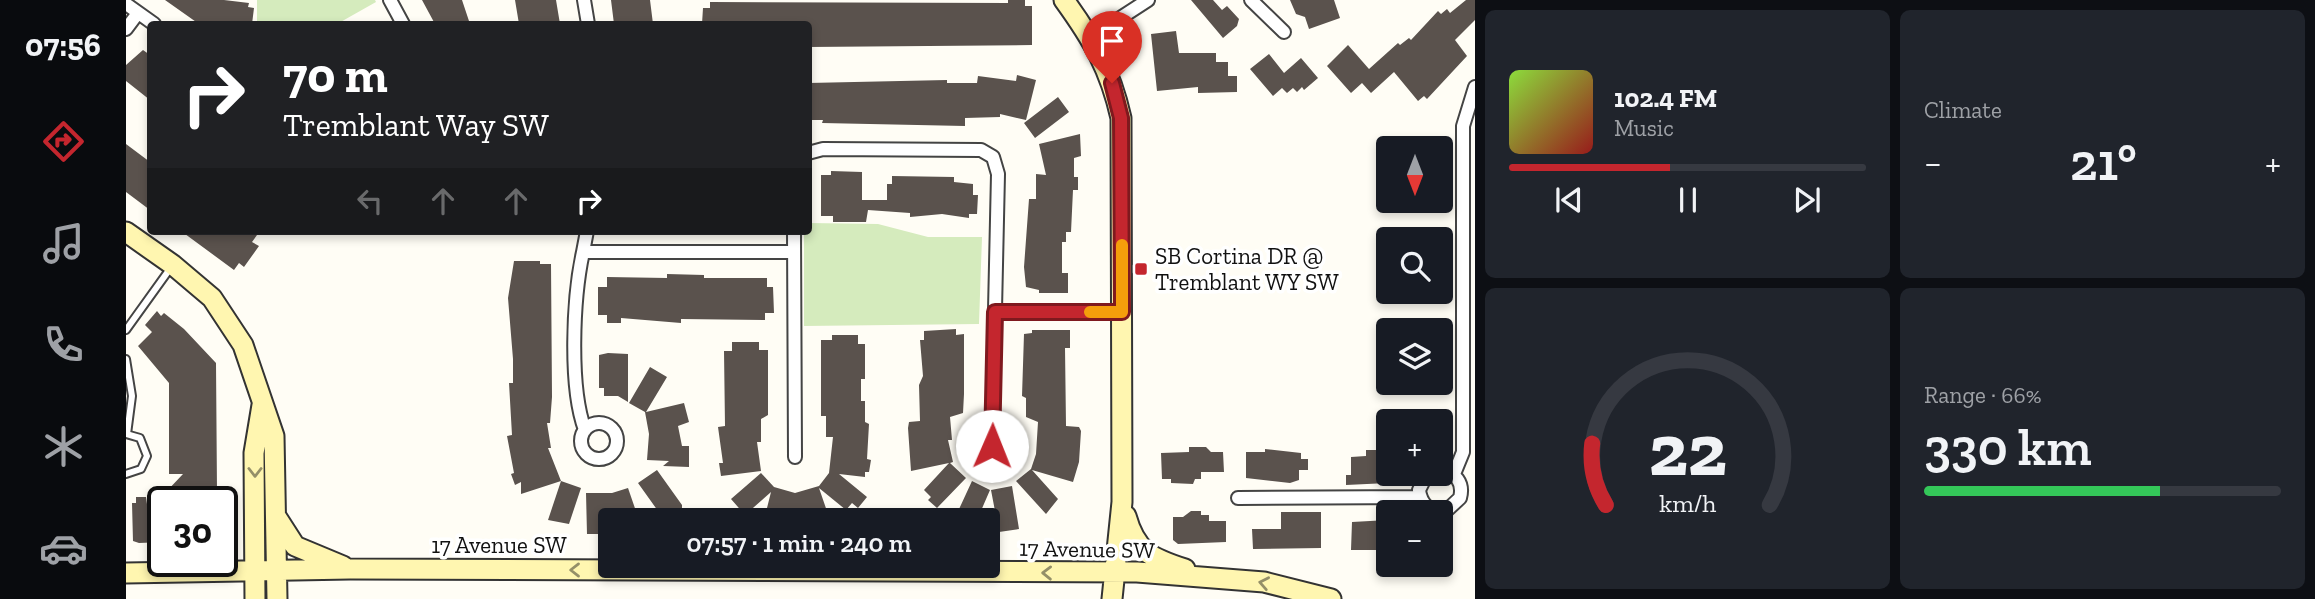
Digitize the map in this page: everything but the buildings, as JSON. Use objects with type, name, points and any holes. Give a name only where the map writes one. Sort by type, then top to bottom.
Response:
[{"type":"main road","points":[[1064,0],[1091,37],[1108,68],[1121,118],[1122,502],[1112,599]]},
{"type":"main road","points":[[126,232],[173,265],[212,298],[231,323],[248,358],[274,436],[277,599]]},
{"type":"main road","points":[[255,599],[254,453],[262,405]]},
{"type":"main road","points":[[1122,502],[1132,537],[1146,552],[1157,559],[1189,570],[1228,578]]},
{"type":"main road","points":[[276,518],[295,546],[350,569]]},
{"type":"main road","name":"17 Avenue SW","points":[[126,573],[350,569],[1115,574],[1264,582],[1331,599]]},
{"type":"street","points":[[390,0],[400,21]]},
{"type":"street","points":[[584,0],[588,21]]},
{"type":"street","points":[[1091,37],[1148,0]]},
{"type":"street","points":[[1251,0],[1284,32]]},
{"type":"street","points":[[126,4],[150,21]]},
{"type":"street","points":[[126,29],[138,13]]},
{"type":"street","points":[[1420,486],[1420,497],[1427,508],[1440,512],[1452,509],[1460,498],[1461,485],[1454,474],[1463,452],[1468,370],[1468,267],[1463,126],[1473,95]]},
{"type":"street","points":[[812,152],[823,149],[981,150],[993,157],[998,174],[992,446]]},
{"type":"street","points":[[585,430],[576,407],[577,295],[586,235]]},
{"type":"street","points":[[794,235],[795,457]]},
{"type":"street","points":[[583,252],[794,252]]},
{"type":"street","points":[[995,312],[1122,312]]},
{"type":"street","points":[[1238,498],[1420,497]]},
{"type":"street","points":[[1460,498],[1475,498]]},
{"type":"lane","points":[[126,330],[173,265]]},
{"type":"lane","points":[[126,359],[132,396],[126,434],[140,438],[147,456],[141,469],[126,474]]},
{"type":"green space","points":[[257,0],[376,2],[342,21],[257,21]]},
{"type":"green space","points":[[812,223],[878,224],[928,237],[982,237],[979,324],[804,326],[804,235],[812,235]]},
{"type":"slow traffic","points":[[1090,312],[1122,312],[1122,245]]},
{"type":"place","name":"SB Cortina DR @ Tremblant WY SW","points":[[1141,269]]},
{"type":"route","points":[[992,446],[995,312],[1122,312],[1121,118],[1112,83]]}]
